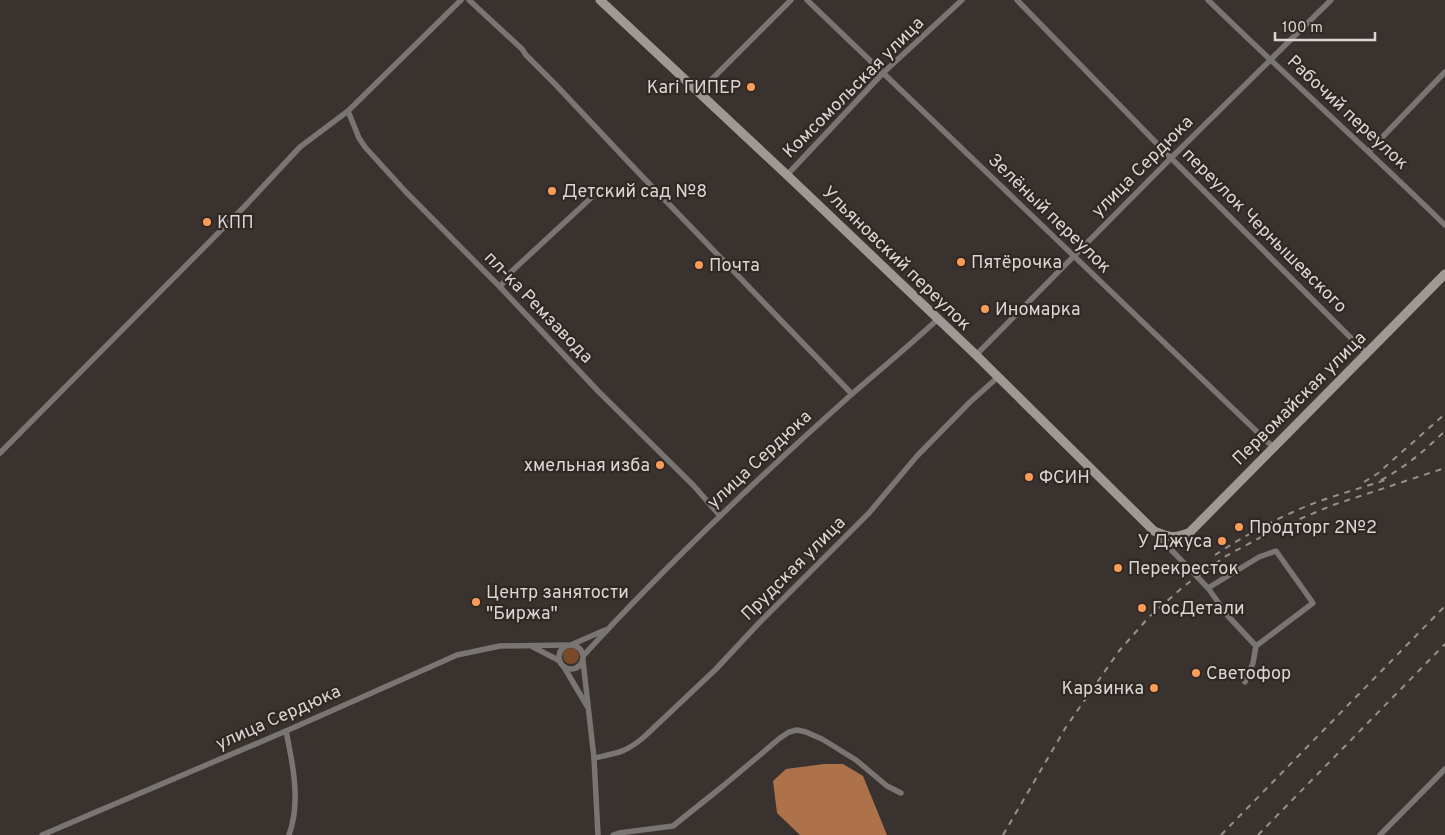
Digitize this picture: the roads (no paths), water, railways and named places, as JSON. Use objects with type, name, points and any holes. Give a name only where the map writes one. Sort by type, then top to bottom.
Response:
[{"type":"main road","name":"Ульяновский переулок","points":[[601,0],[976,355],[1154,531],[1171,537]]},
{"type":"main road","name":"Первомайская улица","points":[[1171,537],[1190,532],[1445,274]]},
{"type":"street","points":[[0,453],[158,295],[300,147],[348,111],[461,0]]},
{"type":"street","points":[[469,0],[522,49],[852,394]]},
{"type":"street","points":[[698,93],[791,0]]},
{"type":"street","name":"Зелёный переулок","points":[[807,0],[1273,447]]},
{"type":"street","name":"Комсомольская улица","points":[[787,175],[883,73],[962,0]]},
{"type":"street","name":"переулок Чернышевского","points":[[1017,0],[1171,158],[1366,353]]},
{"type":"street","name":"Рабочий переулок","points":[[1208,0],[1445,225]]},
{"type":"street","name":"улица Сердюка","points":[[976,355],[1331,0]]},
{"type":"street","points":[[1369,151],[1445,72]]},
{"type":"street","name":"пл-ка Ремзавода","points":[[348,111],[358,138],[365,147],[598,391],[694,486],[720,516]]},
{"type":"street","points":[[500,287],[512,271],[592,197]]},
{"type":"street","name":"улица Сердюка","points":[[583,658],[608,629],[720,516],[852,394],[938,319]]},
{"type":"street","name":"Прудская улица","points":[[594,758],[620,753],[631,748],[644,737],[716,669],[758,624],[869,513],[917,456],[970,402],[998,377]]},
{"type":"street","points":[[1154,531],[1208,588],[1228,616],[1256,646]]},
{"type":"street","points":[[1208,588],[1259,557],[1276,551],[1313,603],[1256,646],[1254,663],[1245,682]]},
{"type":"street","points":[[588,708],[562,664],[559,654],[560,650],[566,645],[573,644],[608,629]]},
{"type":"street","points":[[573,644],[580,648],[583,658],[594,758],[598,835]]},
{"type":"street","name":"улица Сердюка","points":[[42,835],[286,731],[457,655],[500,646],[566,645]]},
{"type":"street","points":[[531,646],[571,669],[578,667],[583,658]]},
{"type":"street","points":[[613,835],[673,826],[780,738],[789,732],[797,730],[822,739],[856,760],[887,786],[901,793]]},
{"type":"street","points":[[286,731],[292,760],[295,798],[289,835]]},
{"type":"street","points":[[1380,835],[1445,769]]},
{"type":"railway","points":[[1364,482],[1377,474],[1445,414]]},
{"type":"railway","points":[[1381,480],[1415,458],[1445,431]]},
{"type":"railway","points":[[1003,835],[1066,727],[1119,651],[1149,617],[1184,586],[1226,556],[1276,529],[1333,505],[1445,468]]},
{"type":"railway","points":[[1215,555],[1253,532],[1304,507],[1388,479]]},
{"type":"railway","points":[[1221,835],[1445,606]]},
{"type":"railway","points":[[1258,835],[1445,644]]},
{"type":"place","name":"Kari ГИПЕР","points":[[751,87]]},
{"type":"place","name":"Детский сад №8","points":[[552,191]]},
{"type":"place","name":"КПП","points":[[207,222]]},
{"type":"place","name":"Пятёрочка","points":[[961,262]]},
{"type":"place","name":"Почта","points":[[699,265]]},
{"type":"place","name":"Иномарка","points":[[985,309]]},
{"type":"place","name":"хмельная изба","points":[[660,465]]},
{"type":"place","name":"ФСИН","points":[[1029,477]]},
{"type":"place","name":"Продторг 2№2","points":[[1239,527]]},
{"type":"place","name":"У Джуса","points":[[1222,541]]},
{"type":"place","name":"Перекресток","points":[[1118,568]]},
{"type":"place","name":"Центр занятости \"Биржа\"","points":[[476,602]]},
{"type":"place","name":"ГосДетали","points":[[1142,608]]},
{"type":"place","name":"Светофор","points":[[1196,673]]},
{"type":"place","name":"Карзинка","points":[[1154,688]]}]
